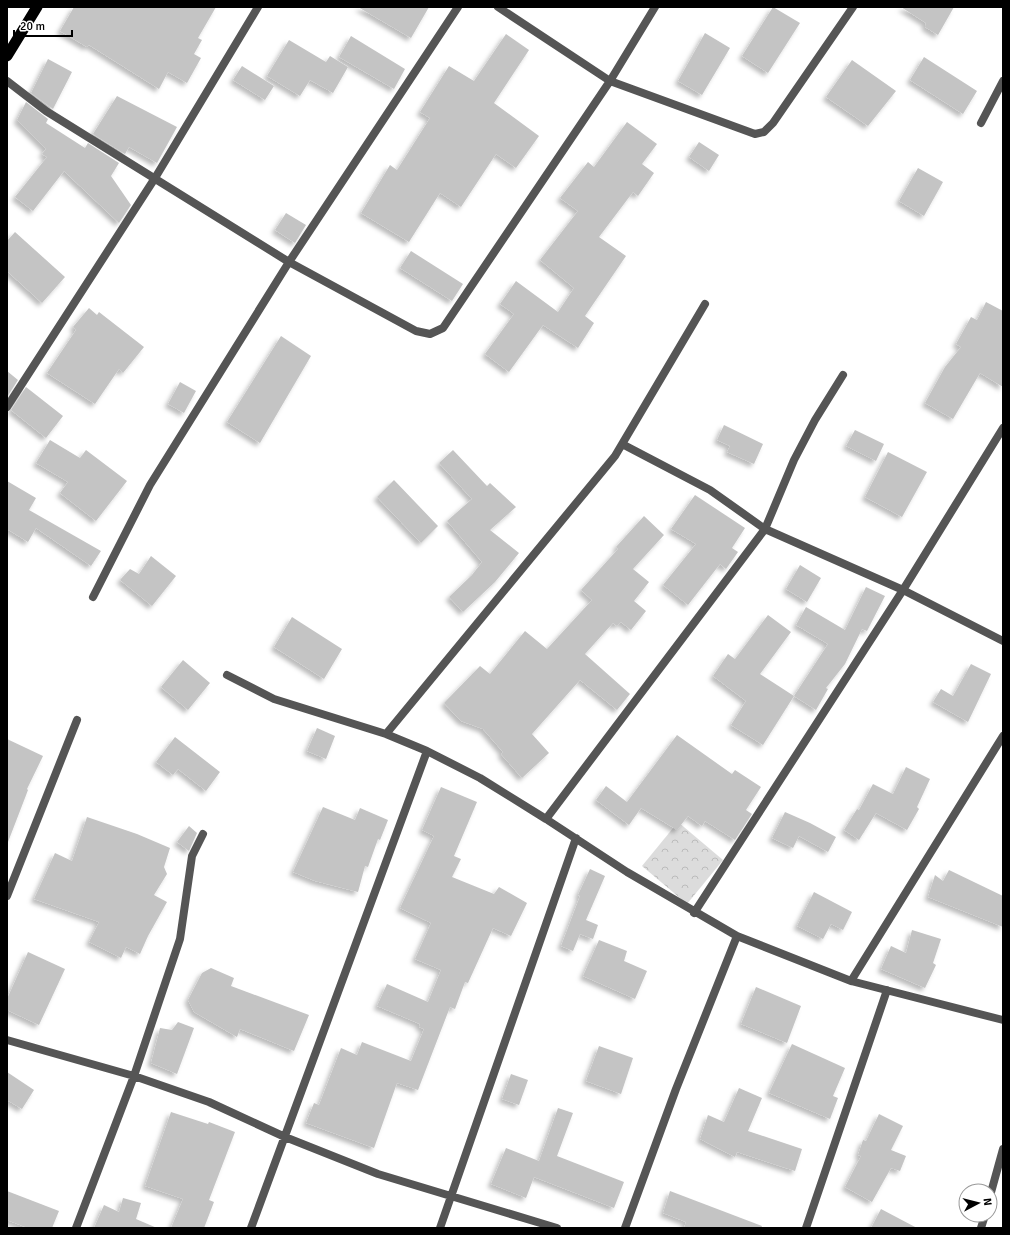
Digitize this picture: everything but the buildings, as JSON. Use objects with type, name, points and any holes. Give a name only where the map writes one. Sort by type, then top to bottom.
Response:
[{"type":"highway","points":[[7,56],[37,7]]},
{"type":"street","points":[[7,407],[154,178],[258,7]]},
{"type":"street","points":[[93,597],[150,485],[289,262],[458,7]]},
{"type":"street","points":[[498,7],[610,81],[756,134],[764,132],[773,123],[853,7]]},
{"type":"street","points":[[7,81],[46,111],[289,262],[416,331],[430,334],[443,328],[610,81],[655,7]]},
{"type":"street","points":[[981,123],[1003,81]]},
{"type":"street","points":[[386,734],[624,445],[704,304]]},
{"type":"street","points":[[546,819],[765,529],[794,460],[815,420],[843,375]]},
{"type":"street","points":[[694,913],[903,590],[1003,428]]},
{"type":"street","points":[[624,445],[710,490],[765,529],[903,590],[1003,642]]},
{"type":"street","points":[[227,675],[274,699],[386,734],[427,751],[480,778],[694,913],[737,936],[851,981],[1003,1020]]},
{"type":"street","points":[[7,896],[77,720]]},
{"type":"street","points":[[851,981],[1003,736]]},
{"type":"street","points":[[251,1228],[427,751]]},
{"type":"street","points":[[76,1228],[134,1076],[180,939],[192,856],[203,834]]},
{"type":"street","points":[[440,1228],[576,838]]},
{"type":"street","points":[[625,1228],[676,1089],[737,936]]},
{"type":"street","points":[[806,1228],[887,990]]},
{"type":"street","points":[[7,1040],[134,1076],[209,1102],[285,1137],[378,1174],[557,1228]]},
{"type":"street","points":[[994,1183],[1003,1149]]},
{"type":"green space","points":[[678,822],[723,860],[687,904],[642,866]]}]
